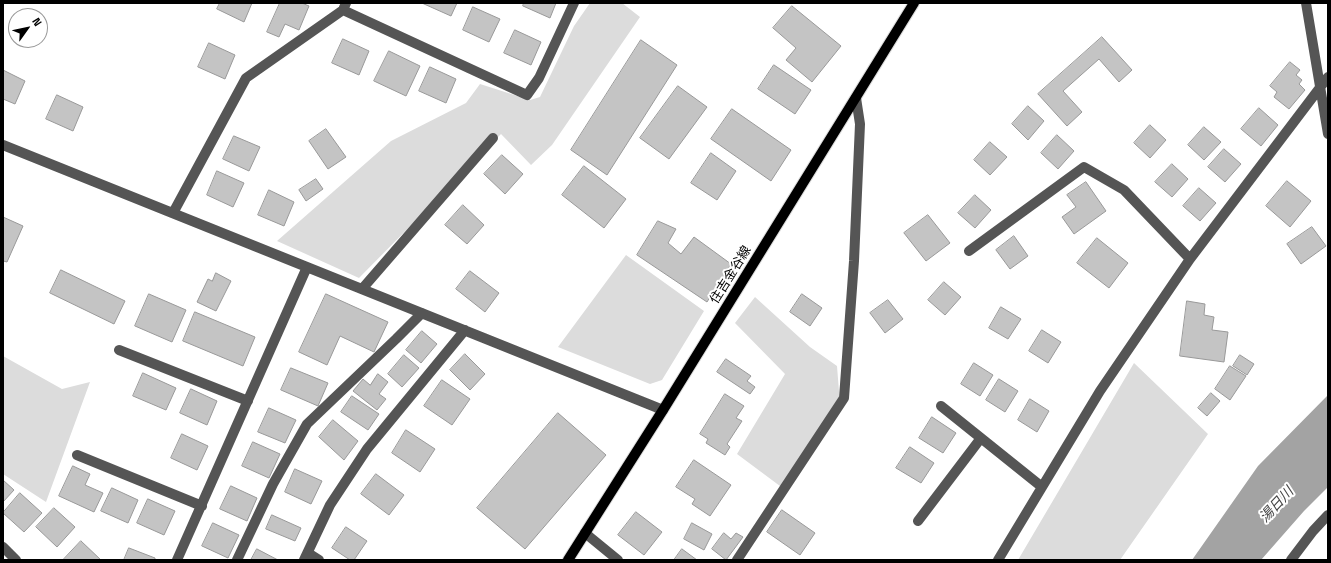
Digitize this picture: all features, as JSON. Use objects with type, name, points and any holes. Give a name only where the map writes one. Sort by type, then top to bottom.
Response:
[{"type":"main road","name":"住吉金谷線","points":[[568,560],[663,410],[914,3]]},
{"type":"street","points":[[174,213],[246,78],[344,6],[527,95],[539,78],[574,3]]},
{"type":"street","points":[[1306,3],[1328,134]]},
{"type":"street","points":[[998,560],[1100,391],[1190,259],[1328,77]]},
{"type":"street","points":[[737,560],[844,398],[854,261],[860,124],[856,98]]},
{"type":"street","points":[[362,289],[494,138]]},
{"type":"street","points":[[3,145],[663,410]]},
{"type":"street","points":[[970,251],[1084,167],[1124,190],[1190,259]]},
{"type":"street","points":[[178,560],[307,267]]},
{"type":"street","points":[[237,560],[273,484],[307,424],[422,313]]},
{"type":"street","points":[[319,560],[306,556],[330,505],[367,449],[465,330]]},
{"type":"street","points":[[119,350],[248,401]]},
{"type":"street","points":[[941,406],[1042,487]]},
{"type":"street","points":[[918,521],[981,438]]},
{"type":"street","points":[[77,455],[202,506]]},
{"type":"street","points":[[1291,560],[1313,531],[1328,515]]},
{"type":"street","points":[[585,533],[618,560]]},
{"type":"street","points":[[3,547],[16,560]]},
{"type":"shaded area","points":[[590,3],[622,3],[640,17],[552,145],[531,165],[501,134],[359,278],[277,241],[391,141],[466,103],[480,84],[530,100],[540,97],[574,26]]},
{"type":"shaded area","points":[[626,255],[704,311],[662,380],[650,384],[558,347]]},
{"type":"shaded area","points":[[755,297],[810,347],[837,366],[840,404],[784,489],[737,454],[785,374],[735,323]]},
{"type":"shaded area","points":[[3,356],[62,389],[90,382],[46,502],[3,474]]},
{"type":"shaded area","points":[[1134,363],[1208,434],[1120,560],[1018,560]]},
{"type":"water","name":"湯日川","points":[[1328,395],[1328,487],[1304,511],[1261,560],[1192,560],[1258,466]]},
{"type":"building","points":[[220,3],[252,3],[244,22],[217,9]]},
{"type":"building","points":[[280,3],[302,3],[309,6],[299,30],[285,24],[279,37],[267,32]]},
{"type":"building","points":[[457,3],[451,16],[424,4]]},
{"type":"building","points":[[524,3],[556,3],[550,18],[523,6]]},
{"type":"building","points":[[792,6],[841,46],[812,82],[786,60],[796,48],[773,28]]},
{"type":"building","points":[[473,7],[500,19],[489,42],[463,30]]},
{"type":"building","points":[[515,30],[541,42],[531,65],[504,53]]},
{"type":"building","points":[[1102,37],[1132,70],[1119,82],[1099,59],[1063,91],[1082,112],[1067,126],[1038,94]]},
{"type":"building","points":[[343,39],[369,51],[359,75],[332,63]]},
{"type":"building","points":[[641,40],[677,65],[607,175],[571,150]]},
{"type":"building","points":[[209,43],[235,55],[225,79],[198,67]]},
{"type":"building","points":[[389,51],[420,66],[406,96],[374,81]]},
{"type":"building","points":[[1290,62],[1300,70],[1296,75],[1302,80],[1299,84],[1305,90],[1289,109],[1274,97],[1277,92],[1270,86]]},
{"type":"building","points":[[774,65],[811,90],[795,114],[758,89]]},
{"type":"building","points":[[430,67],[456,79],[446,103],[419,91]]},
{"type":"building","points":[[3,70],[25,81],[15,104],[3,99]]},
{"type":"building","points":[[678,86],[707,107],[669,159],[640,138]]},
{"type":"building","points":[[57,95],[83,107],[73,131],[46,119]]},
{"type":"building","points":[[1028,106],[1044,121],[1028,140],[1012,124]]},
{"type":"building","points":[[1259,108],[1278,125],[1261,146],[1241,129]]},
{"type":"building","points":[[732,109],[791,150],[771,181],[711,139]]},
{"type":"building","points":[[1150,125],[1166,140],[1150,158],[1134,143]]},
{"type":"building","points":[[1204,127],[1221,142],[1204,160],[1188,145]]},
{"type":"building","points":[[326,129],[346,157],[328,169],[309,141]]},
{"type":"building","points":[[1057,135],[1074,151],[1058,169],[1041,153]]},
{"type":"building","points":[[234,136],[260,147],[249,171],[223,159]]},
{"type":"building","points":[[990,142],[1007,157],[990,175],[974,160]]},
{"type":"building","points":[[1224,149],[1241,164],[1225,182],[1208,167]]},
{"type":"building","points":[[711,153],[736,171],[717,200],[691,183]]},
{"type":"building","points":[[502,155],[523,174],[505,194],[484,174]]},
{"type":"building","points":[[1172,164],[1188,179],[1172,197],[1155,182]]},
{"type":"building","points":[[584,166],[626,199],[604,228],[562,195]]},
{"type":"building","points":[[217,171],[244,183],[233,207],[207,195]]},
{"type":"building","points":[[316,179],[323,189],[306,201],[299,190]]},
{"type":"building","points":[[1287,181],[1311,201],[1290,227],[1266,206]]},
{"type":"building","points":[[1086,182],[1106,211],[1074,234],[1062,217],[1076,207],[1067,195]]},
{"type":"building","points":[[1199,188],[1216,203],[1200,221],[1183,206]]},
{"type":"building","points":[[269,190],[294,202],[284,226],[258,215]]},
{"type":"building","points":[[975,195],[991,210],[975,228],[958,213]]},
{"type":"building","points":[[463,205],[484,225],[467,244],[445,225]]},
{"type":"building","points":[[928,215],[950,243],[926,261],[904,233]]},
{"type":"building","points":[[3,217],[23,226],[7,262],[3,261]]},
{"type":"building","points":[[658,221],[676,229],[668,243],[681,254],[694,237],[731,264],[707,302],[637,255]]},
{"type":"building","points":[[1312,227],[1326,246],[1301,264],[1287,244]]},
{"type":"building","points":[[1014,236],[1028,256],[1010,269],[996,250]]},
{"type":"building","points":[[1097,238],[1128,263],[1109,288],[1077,263]]},
{"type":"building","points":[[61,270],[125,301],[114,324],[50,293]]},
{"type":"building","points":[[470,271],[499,293],[485,312],[456,289]]},
{"type":"building","points":[[216,273],[231,281],[216,311],[197,302],[208,279],[212,281]]},
{"type":"building","points":[[944,282],[961,297],[945,315],[928,300]]},
{"type":"building","points":[[149,294],[186,310],[172,342],[135,326]]},
{"type":"building","points":[[326,294],[388,322],[374,352],[340,336],[327,365],[299,352]]},
{"type":"building","points":[[802,294],[822,308],[810,326],[790,312]]},
{"type":"building","points":[[888,300],[903,319],[885,333],[870,313]]},
{"type":"building","points":[[1187,301],[1205,304],[1204,315],[1214,317],[1212,330],[1228,332],[1224,362],[1180,356]]},
{"type":"building","points":[[1001,307],[1021,319],[1008,339],[989,328]]},
{"type":"building","points":[[195,312],[255,337],[243,366],[183,341]]},
{"type":"building","points":[[1042,330],[1061,342],[1048,363],[1029,351]]},
{"type":"building","points":[[422,331],[437,344],[421,363],[406,350]]},
{"type":"building","points":[[465,354],[485,374],[470,390],[450,370]]},
{"type":"building","points":[[404,355],[419,368],[402,387],[388,374]]},
{"type":"building","points":[[1240,355],[1254,364],[1247,375],[1233,366]]},
{"type":"building","points":[[726,359],[751,376],[747,381],[755,387],[750,394],[717,372]]},
{"type":"building","points":[[974,363],[993,375],[980,396],[961,384]]},
{"type":"building","points":[[1230,366],[1246,376],[1230,400],[1215,389]]},
{"type":"building","points":[[291,368],[328,383],[318,406],[281,390]]},
{"type":"building","points":[[143,373],[176,388],[166,410],[133,396]]},
{"type":"building","points":[[378,374],[388,382],[379,394],[386,399],[377,410],[353,391],[363,379],[370,385]]},
{"type":"building","points":[[999,379],[1018,391],[1005,412],[986,400]]},
{"type":"building","points":[[442,380],[470,399],[452,425],[424,406]]},
{"type":"building","points":[[191,389],[217,401],[207,425],[180,413]]},
{"type":"building","points":[[1211,393],[1220,401],[1207,416],[1198,408]]},
{"type":"building","points":[[725,394],[744,406],[736,418],[742,421],[727,444],[730,447],[725,455],[706,443],[708,439],[700,434]]},
{"type":"building","points":[[352,396],[379,414],[368,430],[341,412]]},
{"type":"building","points":[[1030,399],[1049,411],[1037,432],[1018,420]]},
{"type":"building","points":[[269,408],[296,420],[285,443],[258,432]]},
{"type":"building","points":[[558,413],[606,455],[525,549],[477,508]]},
{"type":"building","points":[[932,417],[956,433],[943,453],[919,438]]},
{"type":"building","points":[[333,420],[358,441],[344,460],[319,437]]},
{"type":"building","points":[[406,430],[435,449],[420,472],[392,453]]},
{"type":"building","points":[[182,434],[208,446],[197,470],[171,458]]},
{"type":"building","points":[[253,442],[280,454],[269,478],[242,466]]},
{"type":"building","points":[[910,447],[934,463],[921,483],[896,468]]},
{"type":"building","points":[[694,460],[731,485],[710,516],[692,504],[695,499],[676,487]]},
{"type":"building","points":[[73,466],[90,474],[85,485],[103,493],[94,512],[59,496]]},
{"type":"building","points":[[295,469],[322,481],[311,504],[285,492]]},
{"type":"building","points":[[376,474],[404,495],[389,515],[361,494]]},
{"type":"building","points":[[3,480],[14,490],[3,502]]},
{"type":"building","points":[[231,486],[257,498],[247,521],[220,509]]},
{"type":"building","points":[[112,488],[138,500],[128,523],[101,511]]},
{"type":"building","points":[[20,493],[42,513],[24,532],[3,513]]},
{"type":"building","points":[[148,499],[175,511],[164,535],[137,523]]},
{"type":"building","points":[[54,508],[75,527],[57,547],[36,527]]},
{"type":"building","points":[[782,510],[815,533],[800,555],[767,532]]},
{"type":"building","points":[[636,512],[662,532],[644,555],[618,535]]},
{"type":"building","points":[[272,515],[301,528],[295,541],[266,529]]},
{"type":"building","points":[[213,523],[239,535],[228,558],[202,546]]},
{"type":"building","points":[[692,523],[712,534],[704,550],[684,539]]},
{"type":"building","points":[[346,527],[367,541],[354,560],[350,560],[332,548]]},
{"type":"building","points":[[724,533],[731,539],[736,533],[743,537],[726,560],[712,549]]},
{"type":"building","points":[[81,541],[101,560],[63,560]]},
{"type":"building","points":[[129,548],[155,558],[155,560],[124,560]]},
{"type":"building","points":[[257,549],[278,560],[251,560]]},
{"type":"building","points":[[682,549],[697,560],[674,560]]}]
